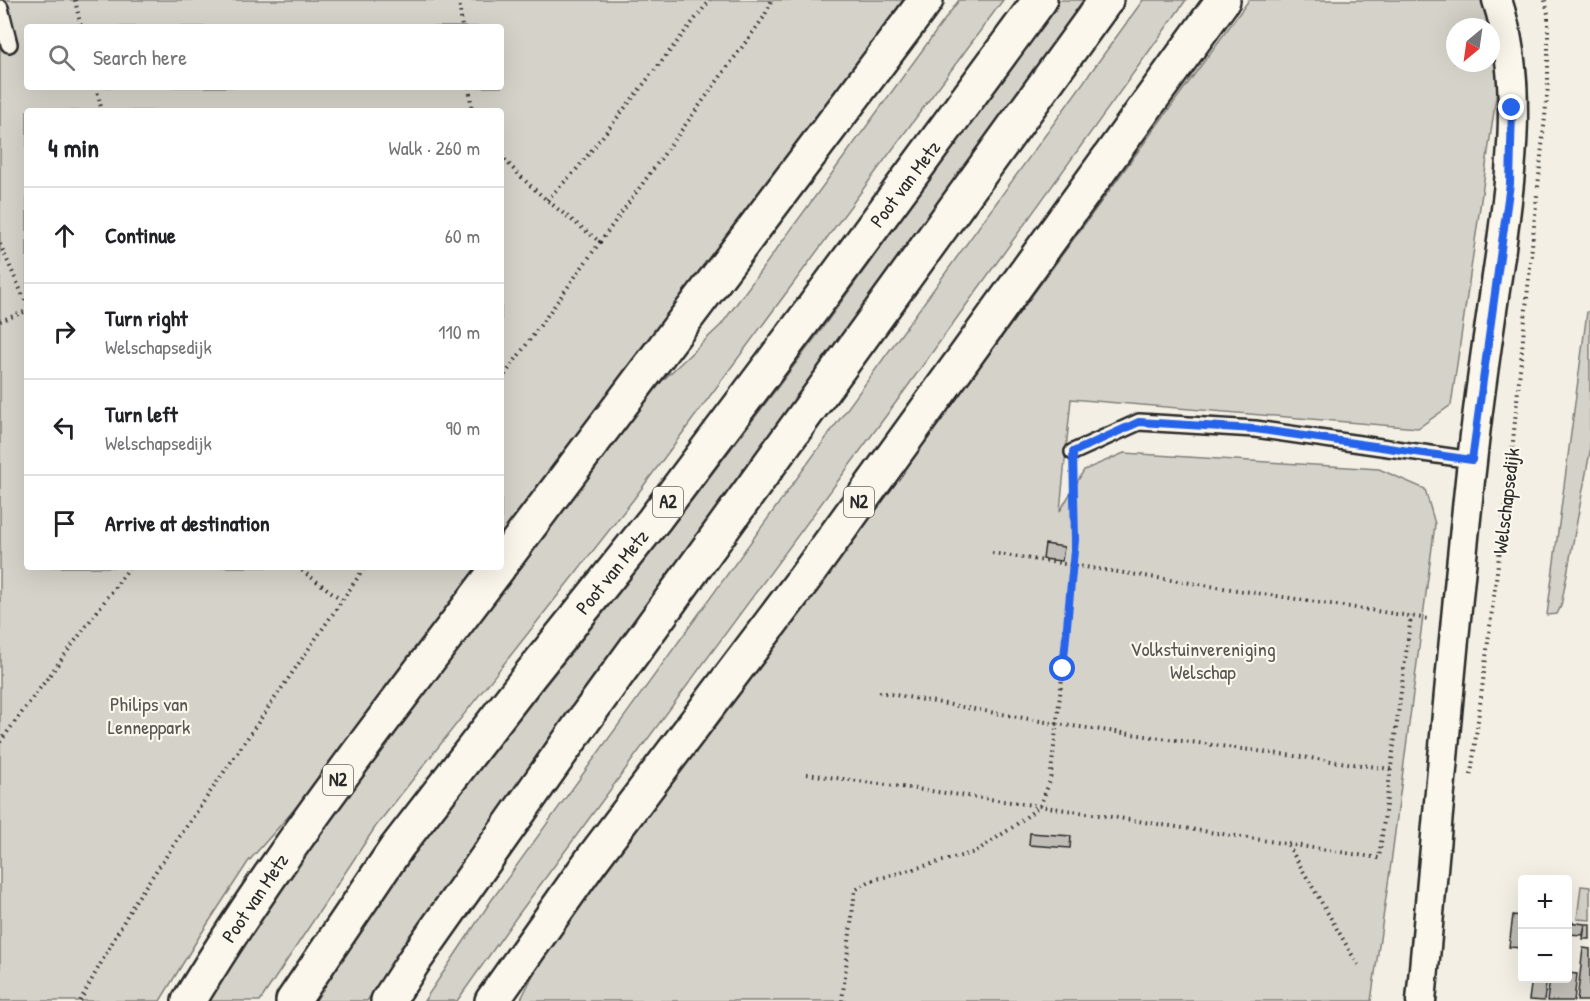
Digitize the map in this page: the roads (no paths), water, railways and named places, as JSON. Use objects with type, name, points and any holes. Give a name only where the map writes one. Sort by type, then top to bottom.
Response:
[{"type":"highway","name":"Poot van Metz","points":[[504,561],[926,0]]},
{"type":"highway","name":"Poot van Metz","points":[[293,1001],[398,847],[530,675],[654,520],[816,305],[1040,0]]},
{"type":"highway","points":[[388,1001],[584,720],[1106,0]]},
{"type":"highway","name":"N2","points":[[492,1001],[591,861],[804,579],[1223,0]]},
{"type":"highway","name":"Poot van Metz","points":[[189,1001],[277,864],[497,570]]},
{"type":"street","name":"Welschapsedijk","points":[[1421,1001],[1472,460],[1510,184],[1512,108],[1510,65],[1504,20],[1497,0]]},
{"type":"lane","points":[[0,8],[9,44]]},
{"type":"lane","name":"Welschapsedijk","points":[[1073,452],[1139,422],[1255,429],[1472,460]]},
{"type":"park label","name":"Volkstuinvereniging Welschap","points":[[1203,660]]},
{"type":"park label","name":"Philips van Lenneppark","points":[[149,716]]}]
